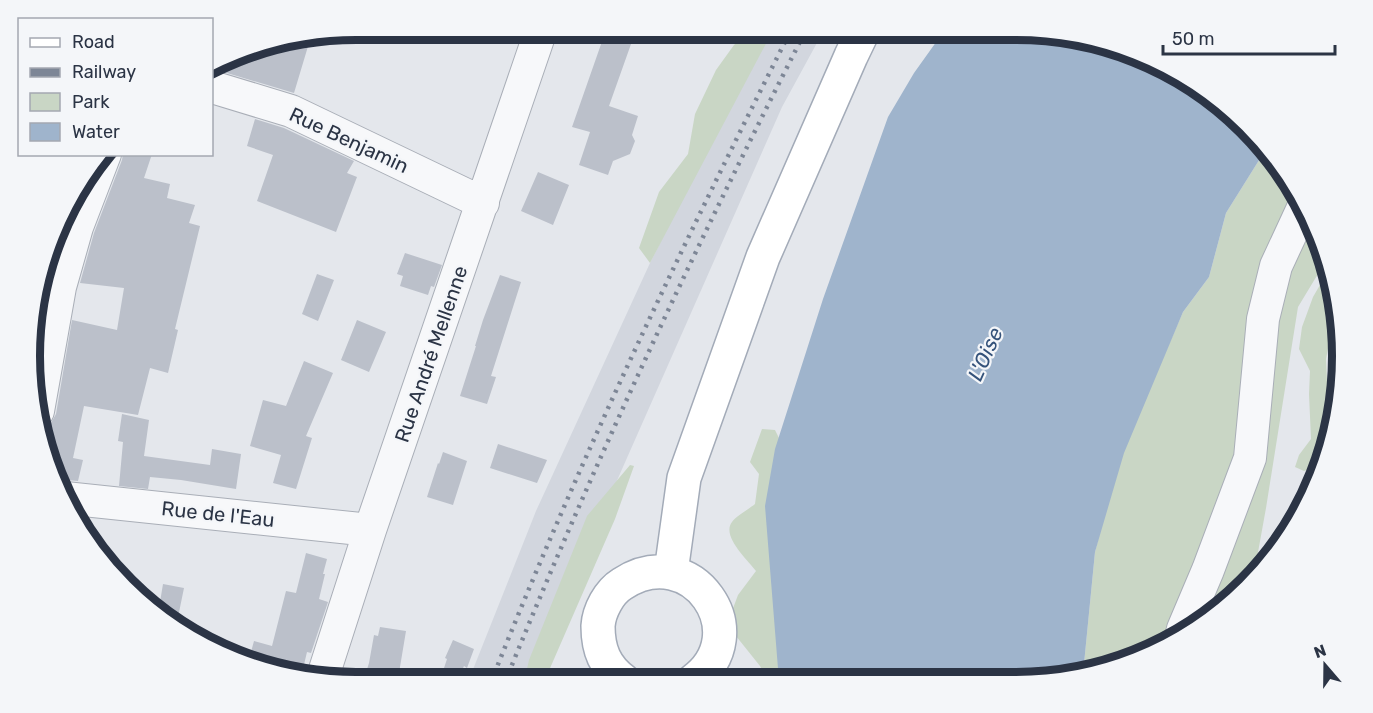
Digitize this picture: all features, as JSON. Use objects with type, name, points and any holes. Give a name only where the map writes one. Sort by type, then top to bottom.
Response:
[{"type":"main road","points":[[671,572],[684,478],[692,455],[763,257],[858,40]]},
{"type":"main road","points":[[613,672],[604,659],[598,641],[599,621],[605,603],[617,587],[633,577],[652,571],[671,572],[688,579],[703,590],[714,606],[719,623],[719,642],[705,672]]},
{"type":"street","name":"Rue André Mellenne","points":[[325,671],[370,530],[538,40]]},
{"type":"street","name":"Rue Benjamin","points":[[213,87],[291,111],[483,202]]},
{"type":"street","points":[[42,391],[60,287],[77,227],[95,179]]},
{"type":"street","points":[[1186,623],[1250,458],[1263,319],[1276,266],[1299,216]]},
{"type":"street","name":"Rue de l'Eau","points":[[75,499],[370,530]]},
{"type":"shaded area","points":[[762,40],[819,40],[782,107],[532,672],[472,672],[536,511],[650,263]]},
{"type":"green space","points":[[739,40],[768,40],[650,263],[639,248],[659,192],[688,154],[695,114],[716,70]]},
{"type":"green space","points":[[1261,157],[1279,181],[1300,217],[1320,270],[1298,307],[1256,562],[1225,594],[1220,594],[1220,598],[1209,607],[1174,630],[1118,656],[1084,665],[1095,552],[1119,459],[1183,312],[1209,277],[1226,213]]},
{"type":"green space","points":[[1323,280],[1330,319],[1326,359],[1328,403],[1316,458],[1311,469],[1304,471],[1295,467],[1299,455],[1311,439],[1310,371],[1299,349],[1302,327],[1313,297]]},
{"type":"green space","points":[[762,429],[775,430],[783,446],[785,672],[764,672],[736,636],[732,611],[738,595],[756,571],[730,534],[732,522],[755,504],[759,474],[750,462]]},
{"type":"green space","points":[[630,465],[634,466],[615,519],[548,672],[526,672],[529,660],[587,516]]},
{"type":"water","name":"L'Oise","points":[[938,40],[1037,41],[1098,51],[1156,73],[1192,94],[1225,119],[1261,157],[1226,213],[1209,277],[1183,312],[1124,453],[1095,552],[1084,665],[1037,672],[778,672],[765,506],[775,449],[823,299],[888,117],[914,73]]},
{"type":"building","points":[[602,40],[632,40],[609,106],[638,116],[632,135],[635,141],[630,154],[613,161],[608,175],[579,165],[590,132],[572,127]]},
{"type":"building","points":[[309,44],[294,93],[221,71],[255,57]]},
{"type":"building","points":[[255,119],[284,128],[354,161],[347,173],[357,177],[336,232],[257,201],[273,155],[247,146]]},
{"type":"building","points":[[123,156],[151,156],[144,178],[170,184],[167,198],[195,205],[189,223],[200,226],[175,329],[178,330],[168,373],[150,368],[138,415],[84,406],[73,458],[83,460],[78,481],[66,480],[57,458],[48,424],[56,414],[72,320],[117,330],[124,288],[80,283],[94,233]]},
{"type":"building","points":[[538,172],[569,185],[553,225],[521,211]]},
{"type":"building","points":[[405,253],[442,265],[434,287],[431,286],[428,295],[400,286],[403,276],[397,274]]},
{"type":"building","points":[[317,274],[334,280],[318,321],[302,314]]},
{"type":"building","points":[[500,275],[521,282],[491,376],[496,377],[487,404],[460,396],[483,320]]},
{"type":"building","points":[[357,320],[386,332],[369,372],[341,360]]},
{"type":"building","points":[[304,361],[333,373],[306,436],[312,438],[296,489],[273,483],[281,455],[250,446],[263,400],[286,406]]},
{"type":"building","points":[[122,414],[149,420],[144,456],[210,465],[212,449],[241,454],[236,489],[150,477],[148,489],[119,486],[123,442],[118,441]]},
{"type":"building","points":[[498,444],[547,460],[537,483],[490,468]]},
{"type":"building","points":[[443,452],[467,461],[453,505],[427,497]]},
{"type":"building","points":[[306,553],[327,559],[319,599],[328,602],[311,653],[307,652],[303,668],[250,654],[254,641],[272,646],[286,591],[296,593]]},
{"type":"building","points":[[163,584],[184,588],[178,617],[160,604]]},
{"type":"building","points":[[380,627],[406,631],[399,672],[366,672],[374,635],[378,636]]},
{"type":"building","points":[[453,640],[474,649],[467,668],[464,666],[461,672],[453,672],[444,668],[447,659],[445,658]]},
{"type":"railway","points":[[495,672],[596,435],[711,191],[786,40]]},
{"type":"railway","points":[[509,672],[575,516],[648,353],[801,40]]}]
